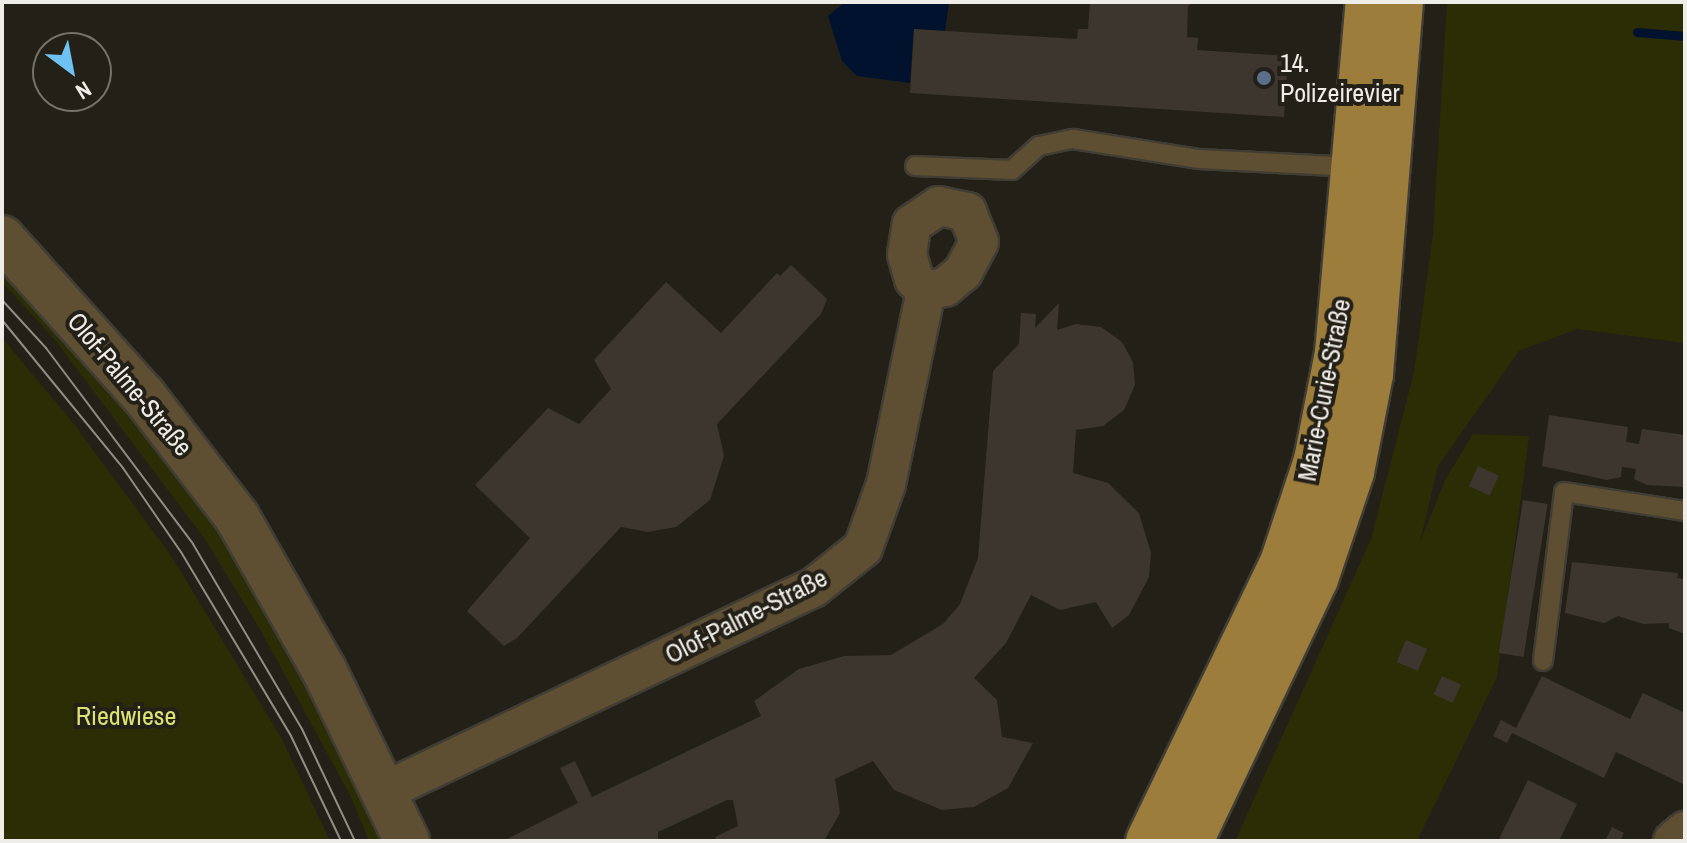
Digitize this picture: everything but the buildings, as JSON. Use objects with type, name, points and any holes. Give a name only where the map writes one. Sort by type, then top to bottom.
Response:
[{"type":"main road","name":"Marie-Curie-Straße","points":[[1148,841],[1282,563],[1316,460],[1337,353],[1368,2]]},
{"type":"main road","name":"Marie-Curie-Straße","points":[[1191,841],[1316,579],[1352,472],[1371,374],[1401,2]]},
{"type":"street","name":"Olof-Palme-Straße","points":[[2,238],[144,396],[237,517],[385,791],[407,841]]},
{"type":"street","name":"Olof-Palme-Straße","points":[[385,791],[813,588],[863,548],[886,484],[926,291]]},
{"type":"street","points":[[1673,841],[1685,831]]},
{"type":"lane","points":[[915,166],[1012,170],[1039,146],[1073,139],[1199,159],[1354,167]]},
{"type":"lane","points":[[1543,661],[1564,492],[1685,511]]},
{"type":"green space","points":[[1447,2],[1685,2],[1685,343],[1577,329],[1519,351],[1438,466],[1420,542],[1445,480],[1473,434],[1529,436],[1497,677],[1417,841],[1235,841],[1371,539],[1414,372],[1433,234]]},
{"type":"green space","points":[[2,264],[67,332],[226,533],[311,677],[388,841],[369,841],[351,797],[261,631],[204,538],[55,340],[2,282]]},
{"type":"green space","name":"Riedwiese","points":[[2,338],[74,424],[172,557],[282,739],[330,841],[2,841]]},
{"type":"water","points":[[949,2],[945,31],[914,29],[910,83],[857,76],[842,61],[828,16],[844,3]]},
{"type":"waterway","points":[[1637,32],[1685,36]]},
{"type":"tram line","points":[[2,300],[46,348],[193,544],[302,729],[355,841]]},
{"type":"tram line","points":[[2,320],[123,468],[181,552],[291,736],[341,841]]},
{"type":"place","name":"14. Polizeirevier","points":[[1264,78]]}]
